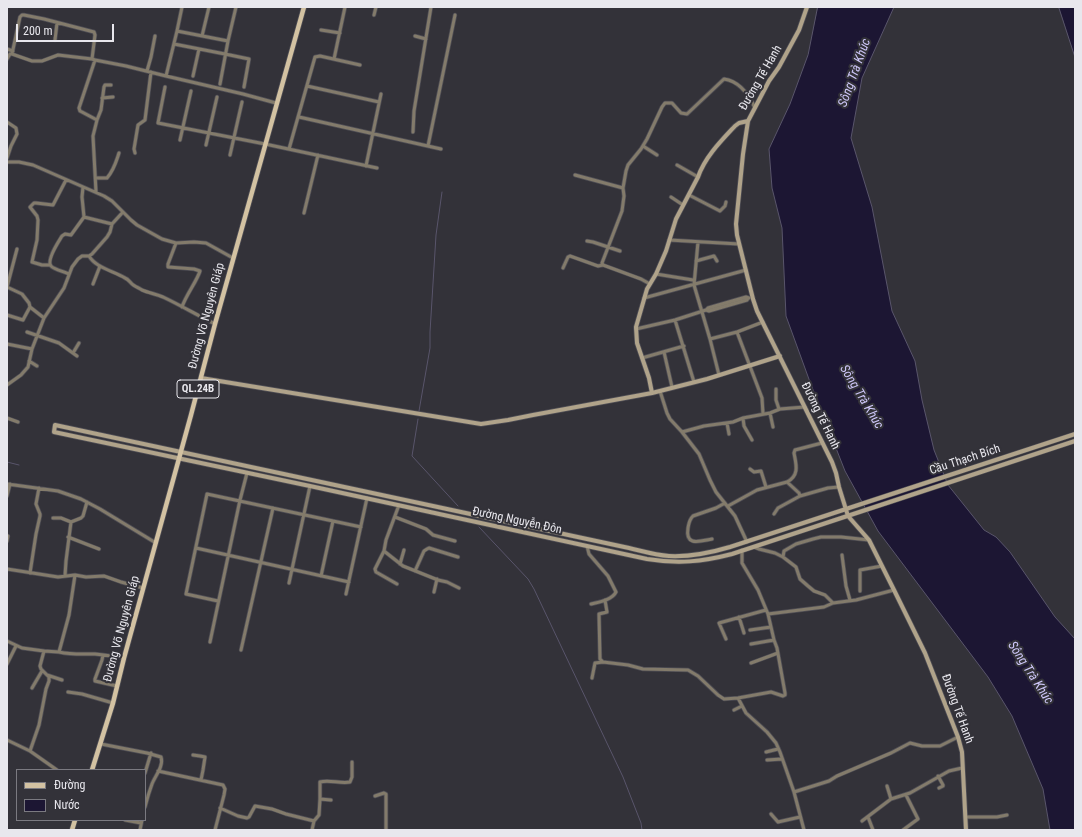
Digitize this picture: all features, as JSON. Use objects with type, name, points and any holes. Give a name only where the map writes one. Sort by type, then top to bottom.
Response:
[{"type":"main road","name":"Đường Võ Nguyên Giáp","points":[[92,769],[118,686],[124,658],[233,258],[304,7]]},
{"type":"main road","name":"Đường Tế Hanh","points":[[807,7],[799,30],[779,67],[769,81],[748,121],[736,224],[737,235],[746,270],[750,297],[836,473],[848,516],[869,540],[925,653],[958,737],[962,752],[966,830]]},
{"type":"main road","points":[[652,393],[637,343],[636,329],[644,298],[666,251],[676,219],[698,177],[700,170],[726,136],[739,123],[748,121]]},
{"type":"main road","points":[[201,378],[481,424],[652,393],[719,375],[780,356]]},
{"type":"main road","name":"Đường Nguyễn Đôn","points":[[846,510],[718,551],[684,556],[669,556],[503,522],[55,425],[54,432],[647,559],[692,562],[719,558],[848,516]]},
{"type":"main road","name":"Cầu Thạch Bích","points":[[846,510],[1075,434]]},
{"type":"main road","name":"Cầu Thạch Bích","points":[[848,516],[1075,441]]},
{"type":"main road","points":[[247,473],[248,466]]},
{"type":"main road","points":[[310,486],[311,480]]},
{"type":"main road","points":[[367,498],[369,492]]},
{"type":"main road","points":[[399,505],[401,499]]},
{"type":"main road","points":[[501,528],[503,522]]},
{"type":"main road","points":[[750,541],[754,547]]},
{"type":"street","points":[[166,76],[182,7]]},
{"type":"street","points":[[202,36],[209,7]]},
{"type":"street","points":[[220,84],[236,7]]},
{"type":"street","points":[[334,59],[345,7]]},
{"type":"street","points":[[374,15],[376,7]]},
{"type":"street","points":[[413,132],[414,111],[431,7]]},
{"type":"street","points":[[7,60],[16,41],[20,17],[22,15],[94,32],[96,35],[93,59],[79,108],[82,112],[97,120]]},
{"type":"street","points":[[428,146],[456,15]]},
{"type":"street","points":[[54,40],[57,23]]},
{"type":"street","points":[[321,30],[340,33]]},
{"type":"street","points":[[177,31],[228,41]]},
{"type":"street","points":[[135,153],[134,149],[138,125],[145,120],[149,72],[155,36]]},
{"type":"street","points":[[415,36],[426,39]]},
{"type":"street","points":[[174,44],[249,59],[244,87]]},
{"type":"street","points":[[7,49],[32,61],[42,61],[58,55],[93,59],[276,103]]},
{"type":"street","points":[[193,76],[200,49]]},
{"type":"street","points":[[289,149],[315,57],[320,56],[360,65]]},
{"type":"street","points":[[603,265],[602,263],[622,211],[624,196],[623,188],[628,165],[643,146],[658,114],[665,103],[672,103],[682,113],[687,114],[724,79],[736,83],[750,98],[755,108]]},
{"type":"street","points":[[96,192],[93,136],[101,110],[105,86],[111,85]]},
{"type":"street","points":[[307,86],[379,102]]},
{"type":"street","points":[[165,87],[158,123],[377,168]]},
{"type":"street","points":[[180,140],[191,92]]},
{"type":"street","points":[[366,166],[380,94]]},
{"type":"street","points":[[102,98],[113,97]]},
{"type":"street","points":[[206,144],[217,97]]},
{"type":"street","points":[[230,155],[242,102]]},
{"type":"street","points":[[299,117],[441,149]]},
{"type":"street","points":[[7,122],[16,128],[17,134],[7,158]]},
{"type":"street","points":[[643,146],[657,155]]},
{"type":"street","points":[[96,178],[107,178],[109,176],[119,153]]},
{"type":"street","points":[[304,213],[318,155]]},
{"type":"street","points":[[7,162],[28,163],[96,192],[112,201],[137,225],[162,239],[176,243],[206,243],[233,258]]},
{"type":"street","points":[[677,165],[698,177]]},
{"type":"street","points":[[575,175],[623,188]]},
{"type":"street","points":[[66,180],[53,205],[34,203],[30,207],[38,218],[37,240],[32,262],[42,265],[50,265],[51,267],[69,274]]},
{"type":"street","points":[[50,265],[51,256],[62,236],[65,234],[71,234],[84,217],[82,198],[83,187]]},
{"type":"street","points":[[688,195],[720,211],[725,206],[726,202]]},
{"type":"street","points":[[671,197],[683,204]]},
{"type":"street","points":[[8,383],[17,379],[25,372],[44,318],[64,288],[72,266],[82,256],[89,256],[107,237],[112,224],[123,212]]},
{"type":"street","points":[[84,217],[112,224]]},
{"type":"street","points":[[669,240],[739,244]]},
{"type":"street","points":[[587,242],[593,242],[620,250]]},
{"type":"street","points":[[698,242],[694,285],[704,311],[719,375]]},
{"type":"street","points":[[176,243],[168,267],[194,269],[200,271],[185,298],[182,307]]},
{"type":"street","points":[[17,249],[7,287],[22,294],[29,303],[30,307],[44,318]]},
{"type":"street","points":[[89,256],[100,266],[130,280],[131,284],[162,297],[215,324]]},
{"type":"street","points":[[563,268],[568,257],[570,256],[598,266],[603,265],[641,279],[650,284]]},
{"type":"street","points":[[696,261],[714,256],[717,262]]},
{"type":"street","points":[[93,284],[100,266]]},
{"type":"street","points":[[644,298],[746,270]]},
{"type":"street","points":[[656,274],[694,280]]},
{"type":"street","points":[[636,329],[676,320],[704,311],[708,308],[750,297]]},
{"type":"street","points":[[7,315],[23,320],[30,307]]},
{"type":"street","points":[[676,320],[694,382]]},
{"type":"street","points":[[710,339],[737,332],[763,322]]},
{"type":"street","points":[[28,332],[59,343],[77,356]]},
{"type":"street","points":[[737,332],[762,398],[763,414]]},
{"type":"street","points":[[73,353],[79,343]]},
{"type":"street","points":[[7,344],[32,349]]},
{"type":"street","points":[[642,358],[684,346]]},
{"type":"street","points":[[664,352],[672,387]]},
{"type":"street","points":[[29,361],[37,366]]},
{"type":"street","points":[[776,389],[776,400],[779,409]]},
{"type":"street","points":[[660,391],[670,419],[699,454],[716,492],[727,504],[750,541]]},
{"type":"street","points":[[682,432],[704,426],[734,422],[743,418],[770,413],[779,409],[805,407]]},
{"type":"street","points":[[770,413],[773,427]]},
{"type":"street","points":[[7,418],[18,422]]},
{"type":"street","points":[[743,418],[744,426],[752,440]]},
{"type":"street","points":[[727,423],[729,434]]},
{"type":"street","points":[[712,539],[696,542],[691,541],[687,534],[691,517],[727,504],[757,490],[788,482],[795,476],[795,450],[822,443]]},
{"type":"street","points":[[750,469],[754,472],[761,471],[766,487]]},
{"type":"street","points":[[210,642],[247,473]]},
{"type":"street","points":[[788,482],[800,496]]},
{"type":"street","points":[[7,496],[9,484],[58,491],[87,502],[156,543]]},
{"type":"street","points":[[289,583],[310,486]]},
{"type":"street","points":[[774,514],[778,508],[800,496],[828,488],[839,487]]},
{"type":"street","points":[[30,573],[40,516],[36,504],[39,488]]},
{"type":"street","points":[[218,601],[186,594],[207,494],[361,527]]},
{"type":"street","points":[[346,594],[367,498]]},
{"type":"street","points":[[53,518],[61,518],[71,522],[81,518],[87,502]]},
{"type":"street","points":[[397,584],[375,571],[375,569],[384,550],[386,540],[399,505]]},
{"type":"street","points":[[241,650],[273,508]]},
{"type":"street","points":[[395,517],[426,529],[433,535],[455,541]]},
{"type":"street","points":[[321,576],[333,521]]},
{"type":"street","points":[[65,576],[68,537],[71,522]]},
{"type":"street","points":[[7,540],[8,536]]},
{"type":"street","points":[[68,537],[99,549]]},
{"type":"street","points":[[783,557],[785,549],[817,537],[841,537],[869,540]]},
{"type":"street","points":[[587,546],[589,554],[608,576],[616,593],[614,596],[605,600],[591,604]]},
{"type":"street","points":[[754,547],[759,550],[775,553],[783,557],[796,567],[800,579],[814,591],[825,595],[833,603]]},
{"type":"street","points":[[196,548],[349,582]]},
{"type":"street","points":[[415,571],[424,552],[429,548],[458,557]]},
{"type":"street","points":[[384,550],[400,564],[459,588]]},
{"type":"street","points":[[400,564],[404,550]]},
{"type":"street","points":[[592,678],[595,664],[603,662],[643,668],[688,670],[698,676],[722,698],[738,698],[771,692],[783,696],[785,695],[778,653],[768,614],[758,590],[742,563],[742,550]]},
{"type":"street","points":[[842,555],[846,586],[850,600]]},
{"type":"street","points":[[860,591],[860,570],[882,566]]},
{"type":"street","points":[[7,569],[48,576],[104,576],[143,588]]},
{"type":"street","points":[[59,652],[69,615],[75,575]]},
{"type":"street","points":[[434,592],[437,579]]},
{"type":"street","points":[[768,614],[824,607],[833,603],[868,597],[894,590]]},
{"type":"street","points":[[603,662],[600,659],[599,614],[607,612],[605,600]]},
{"type":"street","points":[[726,639],[719,623],[766,610]]},
{"type":"street","points":[[739,618],[744,632]]},
{"type":"street","points":[[750,630],[771,627]]},
{"type":"street","points":[[751,644],[774,640]]},
{"type":"street","points":[[7,641],[22,648],[80,655],[92,654],[124,658]]},
{"type":"street","points":[[7,664],[16,646]]},
{"type":"street","points":[[44,651],[40,666],[42,671],[62,680]]},
{"type":"street","points":[[751,663],[778,653]]},
{"type":"street","points":[[103,655],[95,681],[118,686]]},
{"type":"street","points":[[32,688],[42,671]]},
{"type":"street","points":[[30,751],[39,725],[49,681],[48,675]]},
{"type":"street","points":[[68,692],[86,694],[113,703]]},
{"type":"street","points":[[738,698],[746,712],[776,743],[794,792],[804,830]]},
{"type":"street","points":[[734,710],[742,706]]},
{"type":"street","points":[[794,792],[829,781],[910,743],[922,746],[940,746],[958,737]]},
{"type":"street","points":[[7,740],[30,751],[56,769]]},
{"type":"street","points":[[101,744],[159,755],[162,759],[146,804]]},
{"type":"street","points":[[766,752],[778,749]]},
{"type":"street","points":[[146,769],[150,753]]},
{"type":"street","points":[[193,755],[205,757],[201,780]]},
{"type":"street","points":[[767,760],[782,759]]},
{"type":"street","points":[[312,830],[314,821],[319,815],[320,782],[350,782],[352,777],[352,762]]},
{"type":"street","points":[[862,821],[891,799],[906,795],[949,771],[962,768]]},
{"type":"street","points":[[158,771],[223,785],[224,795],[215,830]]},
{"type":"street","points":[[938,776],[943,785],[939,788]]},
{"type":"street","points":[[887,786],[891,799]]},
{"type":"street","points":[[375,796],[384,793],[386,794],[386,830]]},
{"type":"street","points":[[903,830],[918,819],[906,795]]},
{"type":"street","points":[[320,799],[331,800]]},
{"type":"street","points":[[220,808],[238,816],[247,818],[249,817],[254,806],[272,809],[314,821]]},
{"type":"street","points":[[771,814],[776,822],[800,817]]},
{"type":"street","points":[[966,818],[998,817],[1007,815]]},
{"type":"street","points":[[868,817],[873,830]]},
{"type":"street","points":[[140,830],[142,822]]},
{"type":"water","name":"Sông Trà Khúc","points":[[818,7],[894,7],[862,78],[851,138],[872,207],[892,311],[915,361],[922,400],[934,450],[948,485],[984,530],[996,537],[1010,552],[1055,617],[1075,639],[1075,830],[1050,830],[1043,789],[1012,716],[988,677],[878,531],[845,471],[786,316],[782,228],[772,188],[769,149],[790,104],[808,55]]},
{"type":"water","points":[[1059,7],[1075,7],[1075,57]]},
{"type":"waterway","points":[[419,411],[430,348],[436,235],[442,192]]},
{"type":"waterway","points":[[418,419],[412,456],[458,506]]},
{"type":"waterway","points":[[7,462],[19,465]]},
{"type":"waterway","points":[[479,527],[528,579],[534,589],[623,777],[641,823],[642,830]]}]
